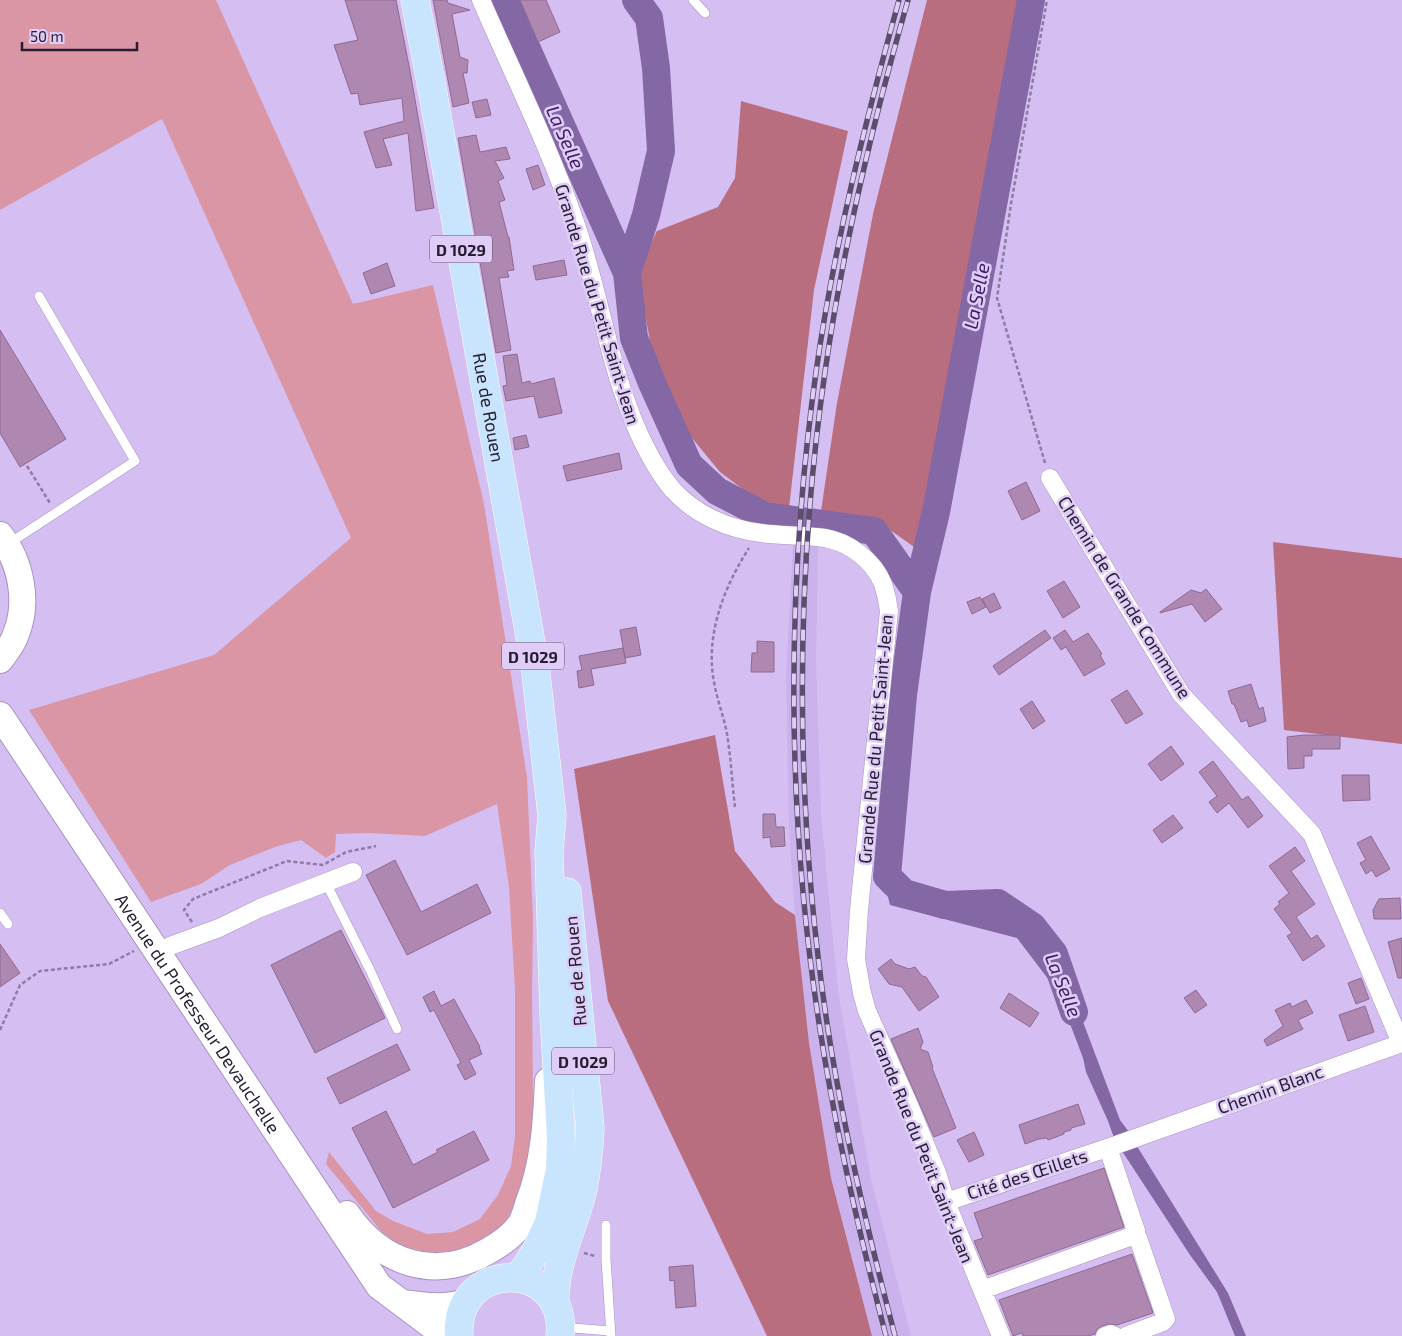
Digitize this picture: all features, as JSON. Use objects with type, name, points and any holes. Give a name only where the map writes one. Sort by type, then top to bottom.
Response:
[{"type":"main road","name":"Rue de Rouen","points":[[415,0],[535,665],[552,816],[549,852],[554,1015],[561,1137],[560,1169],[549,1222],[536,1250],[523,1271],[516,1277]]},
{"type":"main road","name":"Rue de Rouen","points":[[552,816],[562,844],[590,1128],[583,1189],[555,1281],[558,1322]]},
{"type":"main road","points":[[459,1336],[460,1318],[466,1302],[473,1292],[488,1282],[504,1277],[528,1280],[539,1286],[548,1294],[558,1322]]},
{"type":"street","name":"Grande Rue du Petit Saint-Jean","points":[[480,0],[538,129],[572,211],[628,409],[646,449],[662,476],[673,490],[699,512],[725,524],[761,533],[826,538],[848,546],[870,565],[882,582],[889,611],[859,910],[856,959],[867,1011],[909,1105],[937,1173],[946,1202],[1001,1336]]},
{"type":"street","name":"Chemin de Grande Commune","points":[[1050,478],[1181,694],[1312,834],[1402,1043]]},
{"type":"street","points":[[0,660],[17,633],[22,606],[18,569],[4,540]]},
{"type":"street","name":"Avenue du Professeur Devauchelle","points":[[0,715],[304,1170],[379,1286],[431,1325],[449,1336]]},
{"type":"street","points":[[154,947],[170,946],[219,928],[260,908],[353,872]]},
{"type":"street","points":[[304,1170],[320,1180],[356,1227],[379,1248],[399,1260],[436,1268],[465,1263],[500,1245],[520,1225],[536,1184],[544,1142],[554,1015]]},
{"type":"street","name":"Chemin Blanc","points":[[1112,1146],[1402,1043]]},
{"type":"street","name":"Cité des Œillets","points":[[946,1202],[1112,1146],[1122,1195],[1166,1319],[1163,1322],[1126,1336]]},
{"type":"street","points":[[982,1290],[1135,1235]]},
{"type":"street","points":[[403,1303],[448,1307],[466,1302]]},
{"type":"street","points":[[1105,1336],[1110,1334],[1115,1336]]},
{"type":"lane","points":[[693,0],[705,13]]},
{"type":"lane","points":[[4,540],[57,512],[135,460],[39,296]]},
{"type":"lane","points":[[326,883],[370,970],[397,1029]]},
{"type":"lane","points":[[0,912],[8,924]]},
{"type":"lane","points":[[558,1322],[611,1334],[606,1258],[606,1225]]},
{"type":"path","points":[[1047,0],[1011,204],[998,298],[1050,478]]},
{"type":"path","points":[[27,466],[57,512]]},
{"type":"path","points":[[735,807],[727,735],[714,682],[711,657],[719,608],[727,587],[748,549],[761,533]]},
{"type":"path","points":[[199,934],[184,910],[193,899],[287,861],[323,865],[346,852],[376,846]]},
{"type":"path","points":[[0,1030],[20,985],[40,971],[109,964],[154,947]]},
{"type":"path","points":[[578,1250],[606,1258]]},
{"type":"shaded area","points":[[0,0],[216,0],[353,304],[433,285],[484,504],[527,777],[533,919],[533,1105],[530,1149],[527,1166],[508,1218],[495,1234],[475,1249],[445,1254],[425,1252],[400,1245],[382,1232],[326,1164],[329,1152],[376,1211],[393,1221],[427,1234],[453,1232],[480,1219],[498,1195],[511,1166],[515,1136],[515,989],[509,887],[497,804],[425,836],[368,833],[336,834],[335,852],[326,858],[301,840],[275,847],[230,865],[201,884],[151,902],[29,710],[214,655],[351,538],[162,119],[0,210]]},
{"type":"shaded area","points":[[927,0],[1021,0],[917,549],[876,520],[821,511],[837,403],[873,214]]},
{"type":"shaded area","points":[[741,101],[848,131],[814,290],[789,508],[756,499],[720,472],[687,432],[651,346],[637,271],[657,231],[718,207],[735,178]]},
{"type":"shaded area","points":[[1273,542],[1402,558],[1402,744],[1284,730]]},
{"type":"shaded area","points":[[793,544],[818,547],[816,661],[821,814],[838,991],[871,1179],[911,1336],[872,1336],[831,1178],[809,1043],[795,915],[789,827],[786,674]]},
{"type":"shaded area","points":[[715,735],[735,851],[775,902],[795,915],[809,1043],[831,1178],[872,1336],[767,1336],[608,1001],[574,769]]},
{"type":"water","points":[[888,897],[984,914],[1012,922],[1029,932],[1071,990],[1120,1120],[1129,1132],[1114,1138],[1086,1072],[1083,1058],[1058,992],[1017,938],[890,905]]},
{"type":"water","points":[[1135,1143],[1228,1293],[1246,1336],[1235,1336],[1217,1292],[1190,1255],[1120,1148]]},
{"type":"building","points":[[345,0],[396,0],[434,208],[416,211],[408,133],[383,139],[392,165],[376,168],[364,132],[404,121],[402,98],[360,105],[358,93],[351,94],[334,45],[358,40]]},
{"type":"building","points":[[433,0],[447,0],[448,3],[470,10],[452,14],[460,57],[468,60],[467,73],[463,73],[469,103],[453,107]]},
{"type":"building","points":[[520,0],[546,0],[560,32],[538,42]]},
{"type":"building","points":[[487,99],[491,115],[476,118],[472,102]]},
{"type":"building","points":[[476,135],[480,152],[506,147],[510,159],[495,161],[504,178],[498,181],[505,200],[499,202],[509,237],[514,270],[507,271],[509,277],[499,278],[511,350],[496,353],[458,138]]},
{"type":"building","points":[[538,165],[545,185],[533,190],[526,169]]},
{"type":"building","points":[[564,260],[567,275],[536,280],[533,266]]},
{"type":"building","points":[[387,263],[395,286],[371,294],[363,273]]},
{"type":"building","points":[[0,330],[66,439],[20,467],[0,433]]},
{"type":"building","points":[[517,354],[522,383],[530,381],[531,384],[554,378],[562,413],[539,418],[534,396],[506,401],[503,386],[507,385],[503,356]]},
{"type":"building","points":[[526,435],[529,447],[515,450],[513,438]]},
{"type":"building","points":[[619,453],[622,469],[567,481],[563,466]]},
{"type":"building","points":[[1026,482],[1040,511],[1022,520],[1008,491]]},
{"type":"building","points":[[1064,581],[1080,607],[1063,618],[1047,591]]},
{"type":"building","points":[[1206,589],[1222,609],[1205,622],[1192,604],[1160,613],[1191,590],[1201,593]]},
{"type":"building","points":[[994,593],[1001,608],[990,613],[982,599]]},
{"type":"building","points":[[980,597],[986,607],[972,614],[967,602]]},
{"type":"building","points":[[636,627],[641,655],[625,658],[620,630]]},
{"type":"building","points":[[1045,630],[1051,638],[999,675],[993,666]]},
{"type":"building","points":[[1065,630],[1073,642],[1088,633],[1102,654],[1100,655],[1105,664],[1084,676],[1067,646],[1061,650],[1053,638]]},
{"type":"building","points":[[757,641],[774,642],[774,672],[751,672],[752,653],[757,653]]},
{"type":"building","points":[[623,648],[626,663],[591,669],[594,685],[579,688],[577,671],[582,670],[579,656]]},
{"type":"building","points":[[1251,684],[1259,709],[1263,707],[1266,721],[1249,727],[1247,720],[1241,722],[1228,691]]},
{"type":"building","points":[[1127,690],[1143,714],[1126,724],[1111,700]]},
{"type":"building","points":[[1032,701],[1045,721],[1033,729],[1020,709]]},
{"type":"building","points":[[1340,735],[1340,749],[1312,749],[1312,756],[1304,756],[1304,768],[1288,769],[1287,737]]},
{"type":"building","points":[[1171,746],[1184,764],[1161,781],[1148,764]]},
{"type":"building","points":[[1213,761],[1242,800],[1248,796],[1263,816],[1248,828],[1229,803],[1217,813],[1209,802],[1217,796],[1199,772]]},
{"type":"building","points":[[1342,775],[1369,775],[1370,800],[1343,801]]},
{"type":"building","points":[[763,814],[775,814],[776,827],[784,827],[785,846],[771,847],[770,837],[763,838]]},
{"type":"building","points":[[1173,815],[1183,828],[1162,843],[1153,830]]},
{"type":"building","points":[[1371,836],[1390,869],[1376,877],[1372,870],[1366,874],[1360,863],[1366,860],[1357,843]]},
{"type":"building","points":[[1295,847],[1305,861],[1291,871],[1315,904],[1296,917],[1311,939],[1317,935],[1325,946],[1303,961],[1287,936],[1292,933],[1274,909],[1280,904],[1278,902],[1289,893],[1269,866]]},
{"type":"building","points":[[395,860],[421,912],[477,884],[491,913],[407,955],[366,875]]},
{"type":"building","points":[[1400,898],[1401,919],[1374,919],[1373,910],[1379,899]]},
{"type":"building","points":[[341,930],[385,1018],[315,1053],[271,965]]},
{"type":"building","points":[[1402,938],[1402,978],[1398,978],[1388,942]]},
{"type":"building","points":[[0,944],[20,973],[0,987]]},
{"type":"building","points":[[891,959],[895,964],[909,969],[915,967],[922,976],[926,977],[939,997],[919,1011],[902,987],[889,984],[878,969]]},
{"type":"building","points":[[1361,978],[1369,999],[1356,1004],[1348,983]]},
{"type":"building","points":[[1196,990],[1207,1005],[1195,1013],[1184,998]]},
{"type":"building","points":[[434,991],[441,1006],[454,999],[480,1047],[482,1054],[469,1060],[476,1074],[465,1080],[457,1065],[461,1063],[434,1010],[430,1012],[423,997]]},
{"type":"building","points":[[1009,993],[1039,1013],[1030,1027],[1000,1008]]},
{"type":"building","points":[[1306,1000],[1313,1013],[1298,1020],[1303,1029],[1267,1046],[1264,1040],[1283,1026],[1275,1010],[1290,1003],[1292,1007]]},
{"type":"building","points":[[1365,1006],[1374,1032],[1348,1041],[1339,1015]]},
{"type":"building","points":[[918,1028],[923,1042],[920,1049],[928,1052],[932,1068],[956,1128],[934,1137],[891,1039]]},
{"type":"building","points":[[397,1044],[410,1070],[340,1104],[327,1078]]},
{"type":"building","points":[[1078,1104],[1085,1124],[1071,1128],[1071,1130],[1064,1132],[1064,1134],[1048,1140],[1047,1138],[1039,1139],[1025,1144],[1019,1125]]},
{"type":"building","points":[[386,1111],[413,1165],[438,1152],[436,1150],[474,1131],[489,1160],[393,1208],[352,1128]]},
{"type":"building","points":[[974,1132],[984,1155],[969,1162],[957,1140]]},
{"type":"building","points":[[1104,1168],[1124,1227],[988,1275],[974,1241],[983,1238],[974,1213]]},
{"type":"building","points":[[1132,1254],[1153,1313],[1117,1325],[1108,1324],[1102,1326],[1097,1329],[1095,1334],[1088,1336],[1023,1336],[1022,1333],[1013,1336],[999,1300]]},
{"type":"building","points":[[693,1265],[696,1306],[676,1308],[674,1280],[670,1281],[669,1267]]},
{"type":"waterway","name":"La Selle","points":[[505,0],[627,273],[634,338],[689,465],[717,491],[765,516],[874,531],[917,592],[903,695],[887,876],[904,893],[945,905],[998,903],[1032,926],[1054,954],[1074,1012]]},
{"type":"waterway","name":"La Selle","points":[[627,273],[646,215],[661,151],[656,68],[649,18],[636,0]]},
{"type":"waterway","name":"La Selle","points":[[917,592],[936,512],[1031,0]]},
{"type":"railway","points":[[886,1336],[848,1181],[819,1023],[800,861],[794,698],[799,534],[806,453],[823,325],[851,185],[899,0]]},
{"type":"railway","points":[[895,1336],[857,1181],[833,1063],[827,1023],[816,943],[809,861],[804,780],[802,698],[808,534],[815,452],[832,325],[860,185],[908,0]]}]
